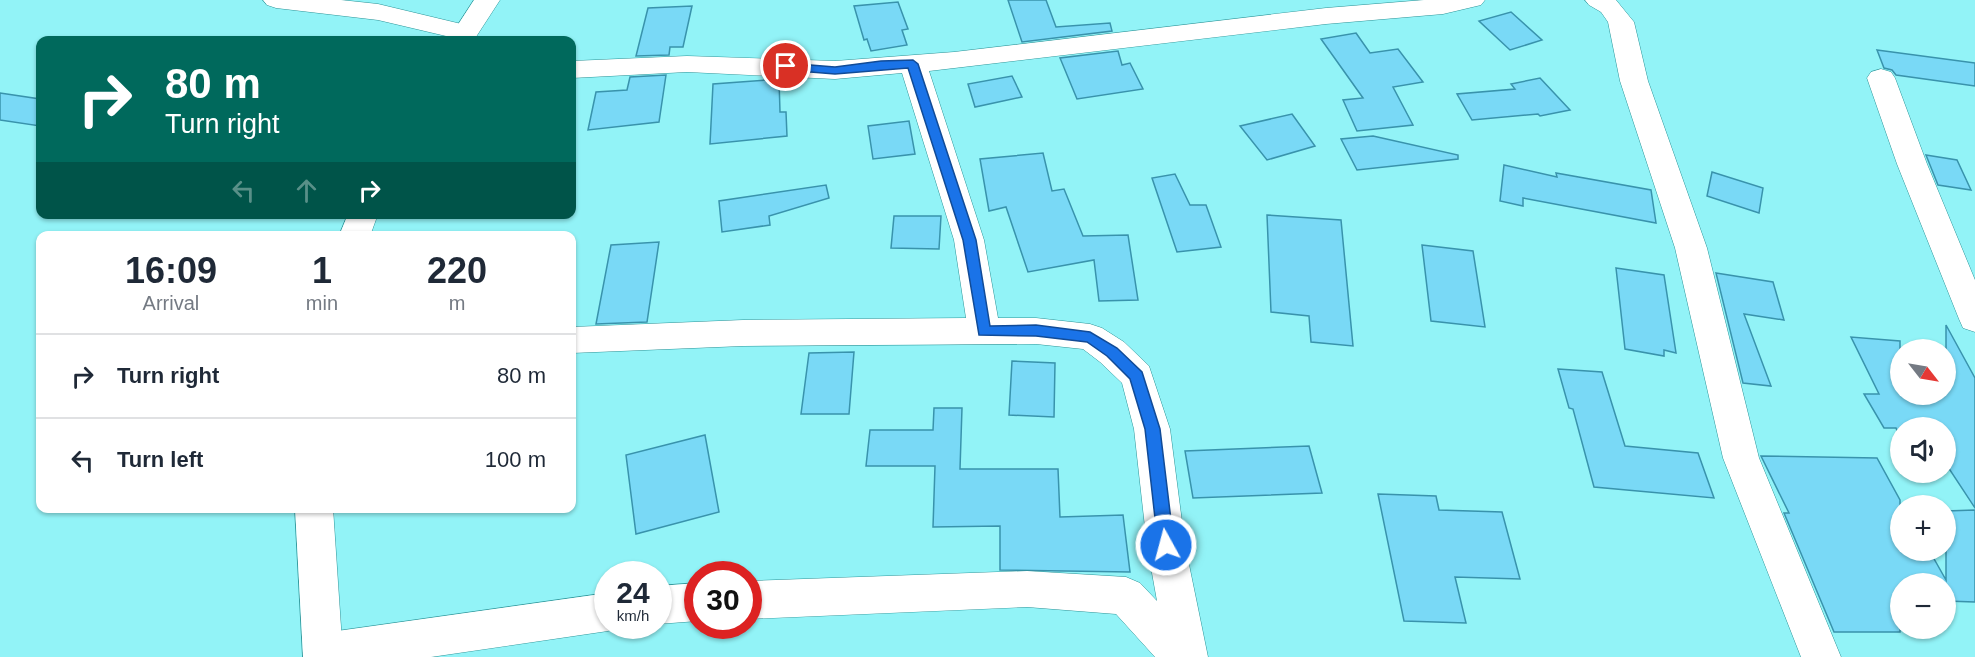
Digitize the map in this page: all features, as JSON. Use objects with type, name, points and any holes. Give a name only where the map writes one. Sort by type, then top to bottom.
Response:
[{"type":"street","points":[[276,0],[378,12],[460,36]]},
{"type":"street","points":[[464,36],[487,0]]},
{"type":"street","points":[[576,69],[687,64],[786,66],[835,70],[913,64],[1319,8],[1443,6],[1472,0]]},
{"type":"street","points":[[1598,0],[1610,7],[1621,22],[1634,81],[1690,248],[1741,458],[1821,657]]},
{"type":"street","points":[[913,64],[969,240],[984,331]]},
{"type":"street","points":[[1881,78],[1912,164],[1975,319]]},
{"type":"street","points":[[576,340],[742,333],[984,331],[1036,331],[1090,337],[1112,352],[1137,376],[1152,429],[1166,545],[1188,657]]},
{"type":"street","points":[[314,513],[323,655],[594,614]]},
{"type":"street","points":[[762,599],[1026,589],[1126,596],[1182,657]]},
{"type":"building","points":[[1008,0],[1046,0],[1056,27],[1110,23],[1112,31],[1022,42]]},
{"type":"building","points":[[898,2],[908,29],[902,30],[907,45],[871,51],[867,39],[864,40],[854,6]]},
{"type":"building","points":[[692,6],[683,47],[670,47],[669,55],[636,56],[648,8]]},
{"type":"building","points":[[1511,12],[1542,40],[1510,50],[1479,21]]},
{"type":"building","points":[[1356,33],[1370,53],[1398,49],[1423,82],[1393,87],[1413,125],[1357,131],[1343,100],[1363,98],[1321,39]]},
{"type":"building","points":[[1877,50],[1975,63],[1975,86],[1896,75],[1892,70],[1884,68]]},
{"type":"building","points":[[1118,51],[1122,65],[1130,63],[1143,89],[1077,99],[1060,58]]},
{"type":"building","points":[[666,75],[659,122],[588,130],[596,92],[627,90],[630,77]]},
{"type":"building","points":[[1012,76],[1022,97],[975,107],[968,84]]},
{"type":"building","points":[[1540,78],[1570,110],[1540,116],[1538,114],[1472,120],[1457,94],[1515,89],[1511,84]]},
{"type":"building","points":[[779,79],[780,112],[786,112],[787,136],[710,144],[713,84]]},
{"type":"building","points":[[0,93],[36,98],[36,125],[0,120]]},
{"type":"building","points":[[1292,114],[1315,146],[1267,160],[1240,126]]},
{"type":"building","points":[[909,121],[915,154],[873,159],[868,126]]},
{"type":"building","points":[[1373,136],[1458,155],[1458,159],[1357,170],[1341,139]]},
{"type":"building","points":[[1043,153],[1052,191],[1064,189],[1083,236],[1128,235],[1138,300],[1099,301],[1094,260],[1028,272],[1006,207],[989,211],[980,159]]},
{"type":"building","points":[[1926,155],[1957,160],[1971,190],[1938,185]]},
{"type":"building","points":[[1504,165],[1557,177],[1556,173],[1651,190],[1656,223],[1523,198],[1523,206],[1500,201]]},
{"type":"building","points":[[1712,172],[1763,188],[1759,213],[1707,196]]},
{"type":"building","points":[[1175,174],[1190,205],[1206,205],[1221,247],[1177,252],[1152,178]]},
{"type":"building","points":[[826,185],[829,198],[769,216],[770,225],[722,232],[719,201]]},
{"type":"building","points":[[1267,215],[1341,220],[1353,346],[1311,342],[1309,316],[1271,312]]},
{"type":"building","points":[[894,216],[941,216],[939,249],[891,248]]},
{"type":"building","points":[[659,242],[647,322],[596,324],[611,245]]},
{"type":"building","points":[[1422,245],[1473,251],[1485,327],[1431,321]]},
{"type":"building","points":[[1616,268],[1664,275],[1676,353],[1664,350],[1664,356],[1625,349]]},
{"type":"building","points":[[1716,273],[1773,282],[1784,320],[1744,314],[1771,386],[1743,383]]},
{"type":"building","points":[[1946,325],[1954,339],[1946,339]]},
{"type":"building","points":[[1851,337],[1890,340],[1890,405],[1956,405],[1956,343],[1975,378],[1975,508],[1956,479],[1956,417],[1890,417],[1890,428],[1884,428],[1864,394],[1879,394]]},
{"type":"building","points":[[854,352],[849,414],[801,414],[809,353]]},
{"type":"building","points":[[1012,361],[1055,363],[1054,417],[1009,415]]},
{"type":"building","points":[[1558,369],[1602,372],[1625,446],[1698,453],[1714,498],[1594,487],[1573,409],[1569,408]]},
{"type":"building","points":[[934,408],[962,408],[960,469],[1058,469],[1060,517],[1123,515],[1130,572],[1000,570],[1000,526],[933,527],[935,466],[866,466],[870,430],[933,430]]},
{"type":"building","points":[[705,435],[719,512],[636,534],[626,455]]},
{"type":"building","points":[[1309,446],[1322,493],[1193,498],[1185,451]]},
{"type":"building","points":[[1761,456],[1877,458],[1897,495],[1890,495],[1890,561],[1935,561],[1942,573],[1890,573],[1890,632],[1834,632],[1784,513],[1789,513]]},
{"type":"building","points":[[1378,494],[1436,496],[1439,510],[1502,512],[1520,579],[1455,577],[1466,623],[1404,621]]},
{"type":"building","points":[[1975,510],[1975,602],[1956,601],[1956,573],[1946,573],[1946,561],[1956,561],[1956,511]]},
{"type":"route","points":[[786,66],[835,70],[913,64],[969,240],[984,331],[1036,331],[1090,337],[1112,352],[1137,376],[1152,429],[1166,545]]}]
